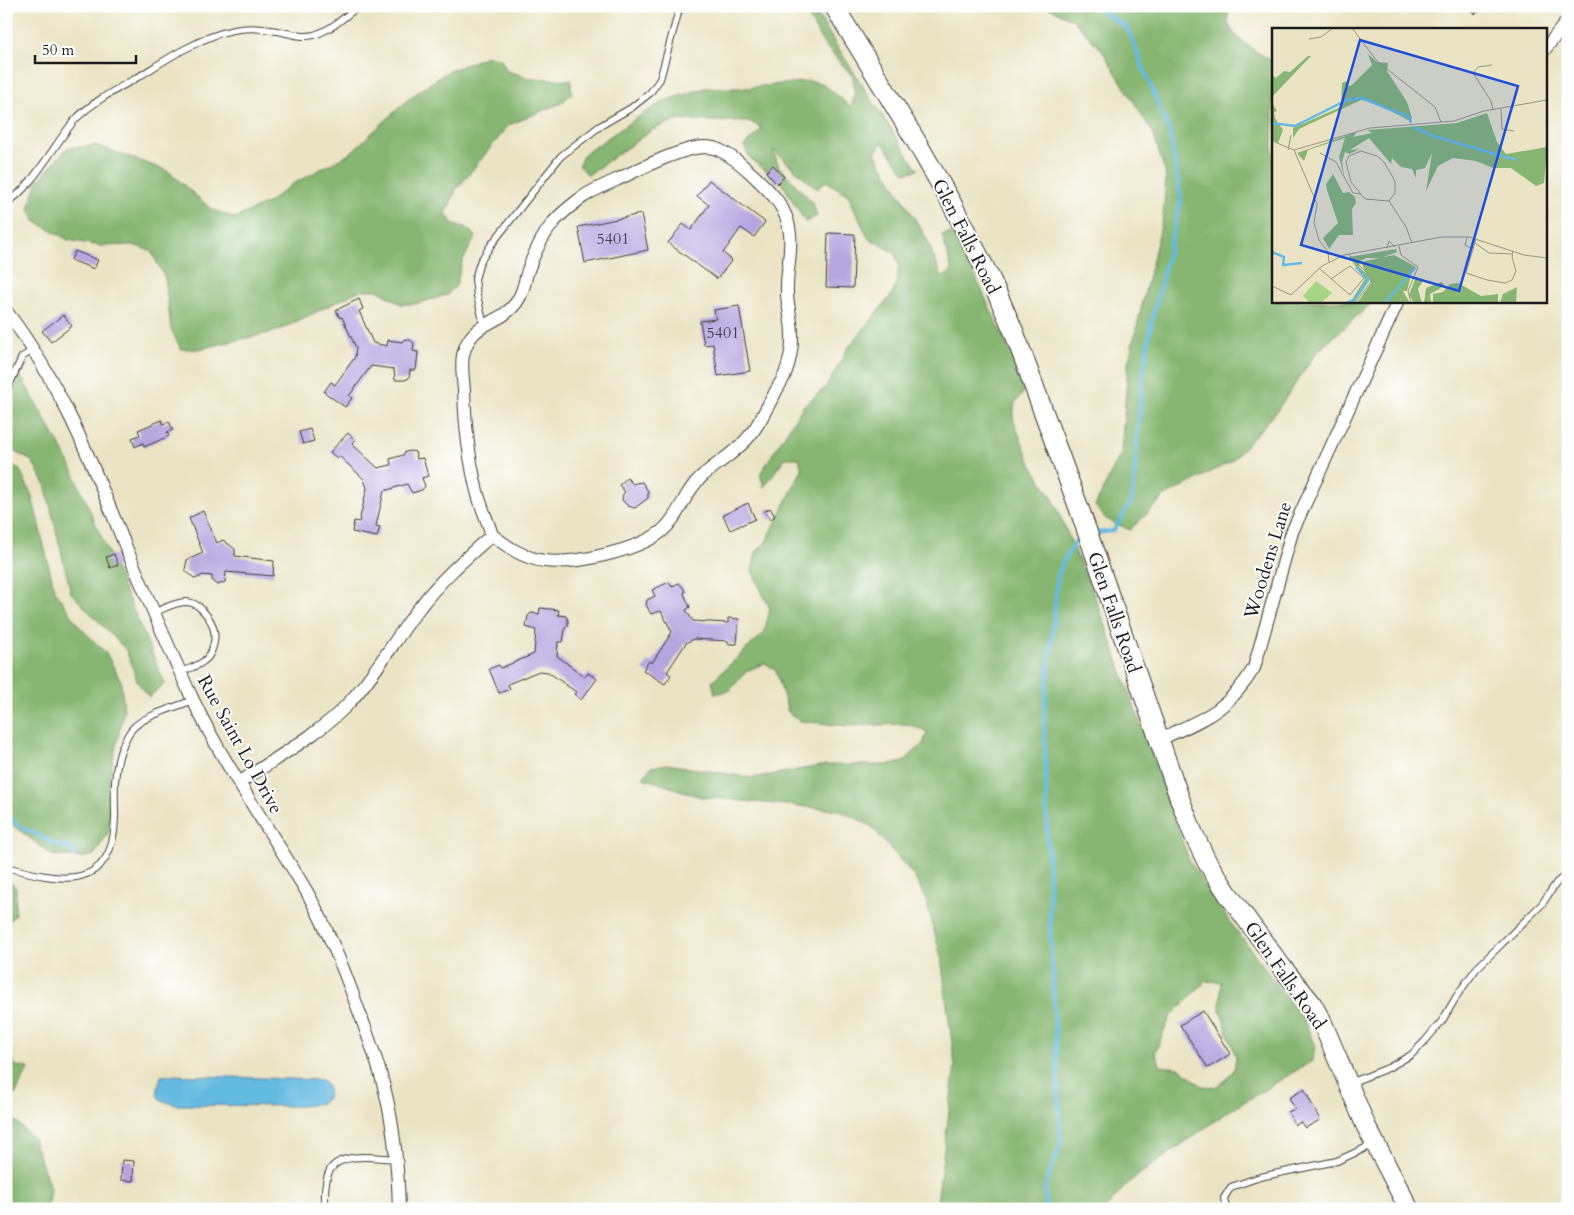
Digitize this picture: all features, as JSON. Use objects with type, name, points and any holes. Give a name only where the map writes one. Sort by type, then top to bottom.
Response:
[{"type":"street","name":"Glen Falls Road","points":[[834,6],[916,141],[952,204],[992,282],[1020,349],[1085,526],[1193,833],[1207,862],[1233,901],[1312,1004],[1330,1038],[1366,1126],[1409,1209]]},
{"type":"street","points":[[1546,48],[1568,20]]},
{"type":"street","points":[[702,147],[717,148],[733,157],[772,193],[787,216],[790,232],[787,297],[793,338],[785,375],[758,423],[746,440],[699,479],[686,496],[676,514],[665,528],[652,539],[619,551],[562,562],[542,561],[523,555],[509,549],[492,535],[478,496],[468,449],[462,359],[466,344],[473,334],[484,325],[514,306],[523,293],[534,254],[552,224],[567,209],[587,194],[652,164],[686,151],[702,147]]},
{"type":"street","name":"Woodens Lane","points":[[1160,739],[1217,711],[1233,698],[1245,684],[1254,668],[1292,532],[1398,302]]},
{"type":"street","name":"Rue Saint Lo Drive","points":[[6,311],[33,350],[63,401],[81,438],[153,613],[193,700],[214,740],[308,894],[330,938],[373,1051],[386,1095],[393,1132],[399,1209]]},
{"type":"street","points":[[240,783],[324,725],[346,706],[366,682],[420,606],[462,562],[492,535]]},
{"type":"lane","points":[[6,203],[27,184],[74,120],[93,105],[187,47],[233,29],[255,28],[301,37],[313,35],[326,30],[358,6]]},
{"type":"lane","points":[[484,325],[475,279],[480,262],[561,156],[600,126],[631,108],[650,93],[660,79],[680,6]]},
{"type":"lane","points":[[6,392],[22,357],[33,350]]},
{"type":"lane","points":[[153,613],[174,604],[186,602],[194,603],[210,618],[215,635],[210,655],[203,662],[181,672]]},
{"type":"lane","points":[[6,867],[48,877],[68,878],[82,877],[103,862],[110,850],[114,832],[116,765],[124,743],[133,727],[147,718],[193,700]]},
{"type":"lane","points":[[1348,1084],[1388,1068],[1416,1050],[1442,1021],[1476,969],[1542,904],[1558,882],[1568,873]]},
{"type":"lane","points":[[1226,1209],[1224,1198],[1231,1188],[1260,1177],[1337,1162],[1375,1144]]},
{"type":"lane","points":[[325,1209],[328,1178],[331,1170],[339,1161],[355,1157],[396,1159]]},
{"type":"green space","points":[[802,6],[813,6],[836,45],[918,170],[905,173],[882,142],[875,153],[927,239],[942,278],[952,271],[942,235],[955,232],[1022,378],[1023,393],[1015,403],[1013,417],[1017,430],[1032,466],[1052,497],[1099,607],[1189,860],[1215,902],[1305,1022],[1315,1047],[1312,1061],[1226,1113],[1129,1182],[1105,1209],[936,1209],[955,1067],[941,957],[926,900],[914,876],[871,826],[839,810],[701,797],[643,778],[651,767],[667,764],[752,778],[826,765],[886,765],[903,762],[923,744],[927,732],[908,724],[847,726],[800,721],[788,712],[776,671],[765,663],[747,671],[729,691],[715,694],[712,681],[764,633],[770,609],[752,571],[756,552],[766,542],[802,470],[799,458],[785,458],[764,487],[760,474],[803,406],[826,387],[848,348],[890,297],[896,286],[899,265],[895,253],[868,238],[848,195],[826,181],[817,189],[773,150],[779,167],[813,203],[817,216],[805,222],[782,183],[749,157],[744,146],[762,129],[751,122],[677,120],[652,130],[588,175],[579,166],[583,155],[638,117],[664,101],[705,88],[746,88],[808,81],[822,83],[851,107],[855,95],[853,77],[823,43]],"holes":[[[1206,981],[1221,982],[1220,1010],[1236,1057],[1234,1070],[1226,1080],[1215,1087],[1202,1086],[1180,1068],[1161,1066],[1155,1052],[1171,1016]]]},
{"type":"green space","points":[[1046,6],[1233,6],[1229,9],[1228,20],[1234,34],[1254,50],[1272,60],[1272,302],[1373,302],[1317,352],[1276,412],[1232,461],[1165,496],[1130,530],[1106,519],[1095,506],[1121,453],[1128,363],[1163,217],[1166,175],[1153,133],[1103,52],[1073,20]]},
{"type":"green space","points":[[487,56],[500,58],[507,71],[531,78],[571,80],[572,93],[561,103],[509,125],[456,190],[446,214],[454,225],[466,227],[476,236],[462,262],[456,286],[447,295],[415,304],[401,304],[377,290],[361,290],[277,331],[199,349],[181,349],[171,329],[165,278],[151,251],[133,245],[101,246],[68,240],[35,221],[29,209],[37,182],[67,148],[96,145],[168,171],[211,209],[235,218],[269,202],[291,185],[349,154],[412,96],[447,72]]},
{"type":"green space","points":[[15,366],[68,460],[165,683],[149,697],[138,683],[126,650],[71,593],[45,484],[32,461],[6,449],[6,369]]},
{"type":"green space","points":[[6,462],[20,470],[32,496],[55,591],[79,626],[106,653],[121,681],[124,711],[110,773],[109,831],[94,855],[82,858],[52,855],[10,823],[6,822]]},
{"type":"green space","points":[[6,878],[16,888],[15,915],[6,924]]},
{"type":"green space","points":[[6,1050],[16,1066],[29,1068],[15,1095],[6,1091]]},
{"type":"green space","points":[[6,1111],[33,1138],[50,1188],[47,1209],[6,1209]]},
{"type":"water","points":[[161,1076],[322,1080],[328,1088],[328,1094],[326,1100],[321,1103],[301,1106],[177,1105],[160,1099],[157,1094]]},
{"type":"building","points":[[1461,6],[1480,6],[1476,14]]},
{"type":"building","points":[[773,165],[784,177],[777,184],[766,172]]},
{"type":"building","points":[[709,180],[765,222],[754,237],[741,228],[723,253],[732,260],[717,279],[668,243],[683,224],[691,230],[709,205],[697,196]]},
{"type":"building","points":[[641,214],[648,250],[585,263],[578,227]]},
{"type":"building","points":[[828,233],[855,234],[853,288],[826,287]]},
{"type":"building","points":[[75,251],[98,260],[94,269],[71,260]]},
{"type":"building","points":[[359,299],[363,309],[359,311],[373,343],[387,346],[388,340],[402,342],[404,339],[410,340],[414,343],[413,351],[418,352],[416,370],[410,370],[409,378],[405,380],[395,380],[394,369],[371,366],[349,396],[352,398],[345,407],[324,392],[331,382],[335,385],[355,357],[356,348],[342,317],[340,318],[336,310]]},
{"type":"building","points":[[739,306],[750,371],[718,376],[713,344],[704,345],[700,321],[716,319],[714,310]]},
{"type":"building","points":[[63,315],[72,326],[51,342],[42,331]]},
{"type":"building","points":[[162,420],[163,424],[169,421],[173,430],[167,432],[169,436],[144,447],[143,443],[135,447],[132,438],[140,435],[138,430]]},
{"type":"building","points":[[310,429],[314,441],[303,444],[299,432]]},
{"type":"building","points":[[348,433],[355,440],[352,444],[378,468],[391,465],[390,459],[403,455],[405,452],[415,452],[417,459],[423,458],[428,476],[422,478],[425,486],[422,490],[412,493],[407,484],[384,491],[376,526],[380,527],[377,537],[352,532],[354,521],[359,522],[367,488],[364,479],[339,456],[337,458],[330,452]]},
{"type":"building","points":[[627,478],[633,484],[642,482],[648,491],[648,498],[635,508],[628,506],[622,500],[625,492],[619,485]]},
{"type":"building","points":[[748,503],[755,519],[730,530],[723,515]]},
{"type":"building","points":[[770,508],[775,516],[770,520],[765,511]]},
{"type":"building","points":[[203,511],[217,543],[223,540],[235,549],[235,556],[274,561],[273,576],[226,572],[225,582],[218,585],[212,580],[212,576],[203,575],[195,579],[185,570],[187,560],[203,553],[189,518]]},
{"type":"building","points":[[114,554],[118,565],[110,568],[106,557]]},
{"type":"building","points":[[669,582],[672,587],[678,583],[682,586],[690,607],[686,610],[693,621],[728,623],[728,618],[739,619],[737,644],[728,644],[728,641],[694,639],[686,643],[667,672],[671,675],[665,684],[643,670],[649,661],[652,663],[672,632],[661,611],[651,614],[646,605],[647,600],[655,596],[652,590]]},
{"type":"building","points":[[540,608],[559,610],[558,615],[566,616],[568,620],[563,642],[558,642],[557,656],[585,677],[588,673],[597,679],[581,700],[574,694],[576,692],[548,672],[539,671],[508,684],[510,689],[499,693],[489,669],[499,665],[501,668],[534,654],[536,630],[526,627],[528,616],[531,613],[539,614]]},
{"type":"building","points":[[1203,1011],[1230,1054],[1208,1068],[1180,1025]]},
{"type":"building","points":[[1304,1089],[1320,1120],[1305,1128],[1301,1122],[1295,1125],[1288,1112],[1295,1109],[1289,1098]]},
{"type":"building","points":[[122,1160],[134,1161],[133,1181],[121,1180]]},
{"type":"waterway","points":[[1094,6],[1127,28],[1170,133],[1181,200],[1151,324],[1143,376],[1132,501],[1113,531],[1095,533]]},
{"type":"waterway","points":[[1045,1209],[1045,1186],[1061,1144],[1050,926],[1044,713],[1058,575],[1065,558],[1078,538],[1083,536]]},
{"type":"waterway","points":[[6,816],[21,828],[55,844],[71,848],[75,855]]}]
